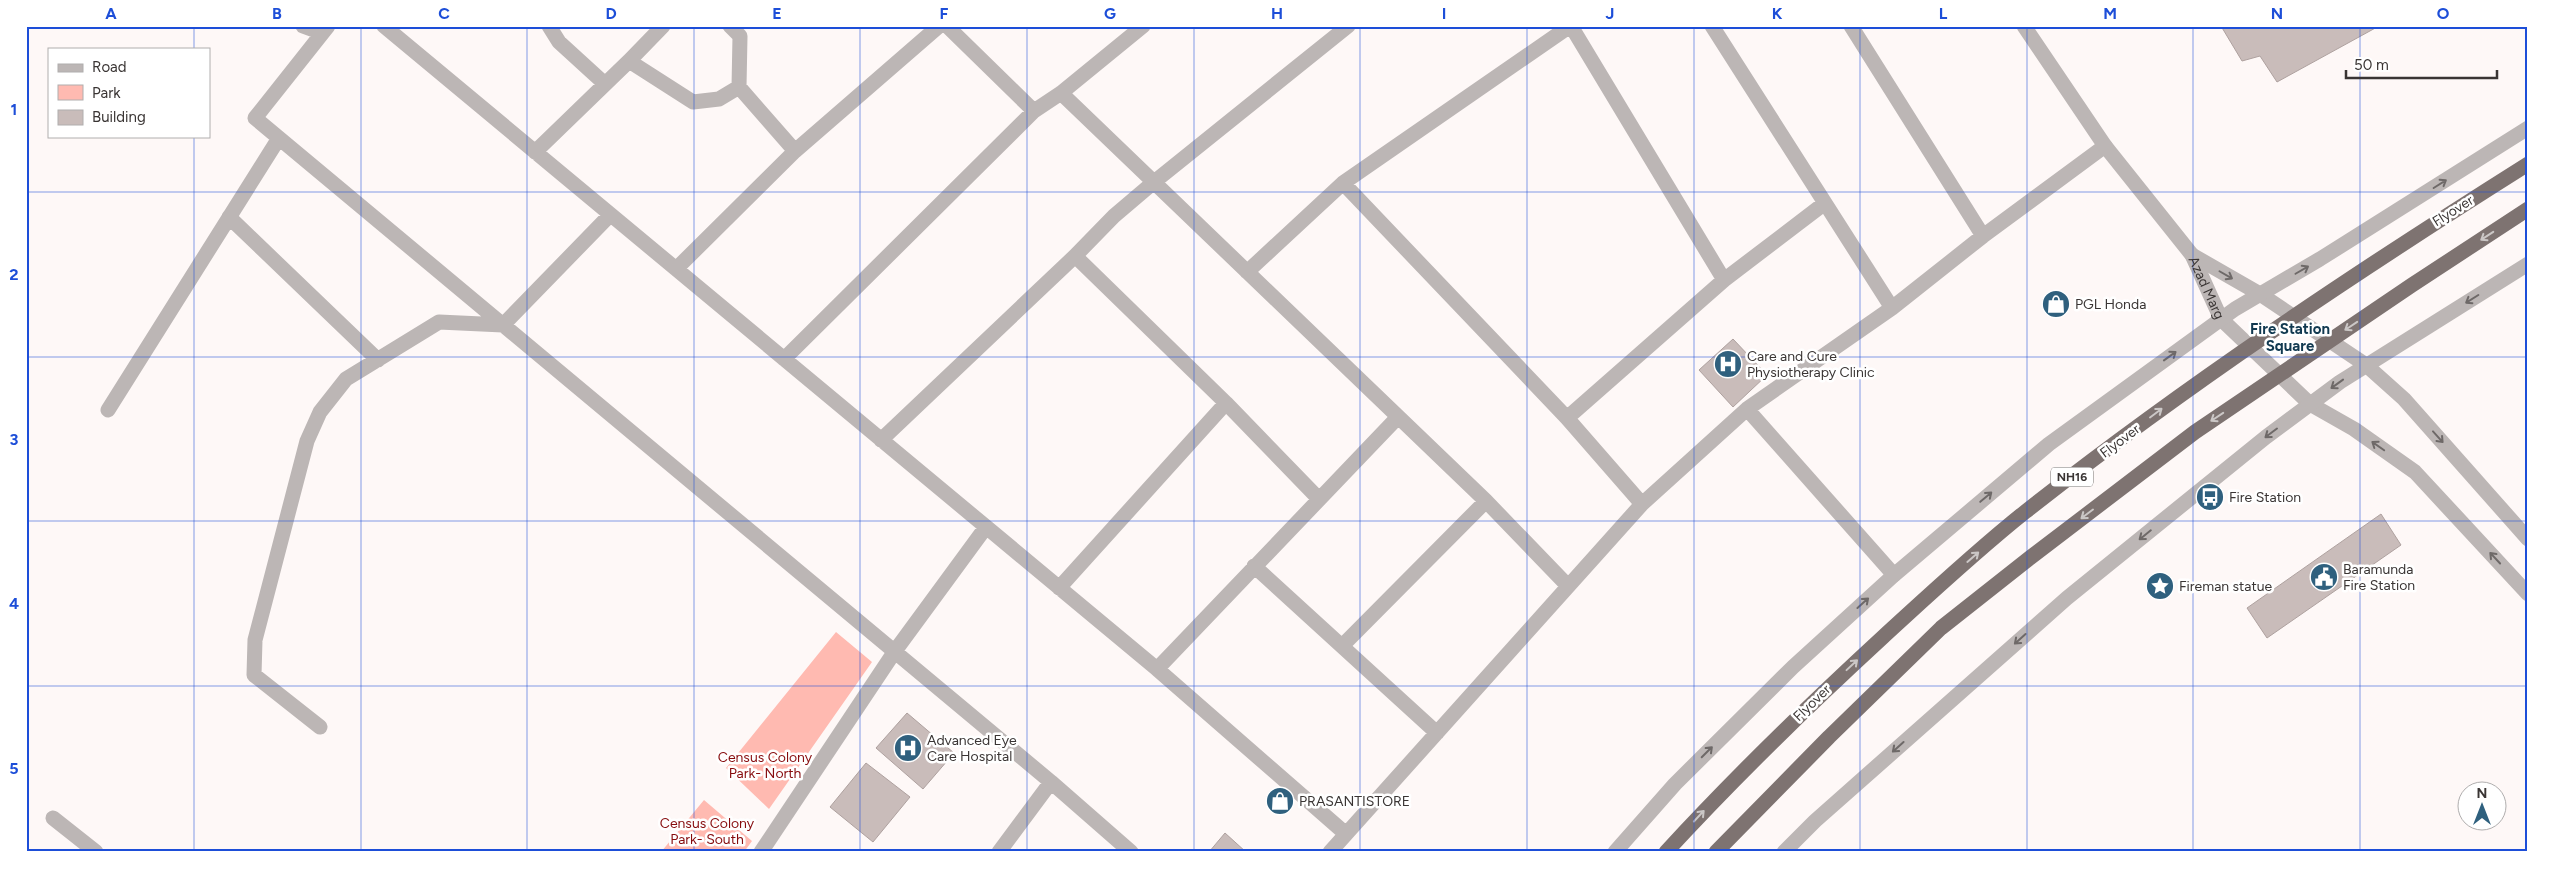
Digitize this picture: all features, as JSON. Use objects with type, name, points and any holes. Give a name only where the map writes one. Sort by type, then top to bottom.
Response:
[{"type":"highway","name":"Flyover","points":[[1666,852],[1812,703],[1925,599],[2024,513],[2164,408],[2367,266],[2528,164]]},
{"type":"highway","name":"NH16","points":[[1716,852],[1822,744],[1942,628],[2024,562],[2195,432],[2412,285],[2528,210]]},
{"type":"street","points":[[303,26],[325,30],[255,118],[895,651],[1131,852]]},
{"type":"street","points":[[384,26],[1157,669],[1346,834]]},
{"type":"street","points":[[548,26],[559,42],[605,84]]},
{"type":"street","points":[[535,152],[663,26]]},
{"type":"street","points":[[730,26],[740,36],[740,87],[795,151]]},
{"type":"street","points":[[676,269],[795,151],[939,26]]},
{"type":"street","points":[[947,26],[1034,111]]},
{"type":"street","points":[[784,359],[1034,111],[1061,93],[1143,26]]},
{"type":"street","points":[[881,440],[1075,256],[1114,216],[1327,32],[1348,26]]},
{"type":"street","points":[[1247,272],[1343,183],[1571,26],[1724,280]]},
{"type":"street","points":[[1712,26],[1892,308]]},
{"type":"street","points":[[1851,26],[1983,236]]},
{"type":"street","points":[[2024,26],[2105,146],[2192,255]]},
{"type":"street","points":[[629,61],[693,102],[719,99],[740,87]]},
{"type":"street","points":[[1061,93],[1486,501],[1568,586]]},
{"type":"street","points":[[1615,852],[1675,784],[1793,667],[1894,575],[2049,444],[2220,319],[2320,259],[2528,128]]},
{"type":"street","points":[[108,410],[279,138]]},
{"type":"street","points":[[1330,852],[1642,504],[1746,409],[1892,308],[1983,236],[2105,146]]},
{"type":"street","points":[[1343,183],[1567,418],[1642,504]]},
{"type":"street","points":[[1567,418],[1724,280],[1825,203]]},
{"type":"street","points":[[320,727],[254,675],[255,640],[307,441],[320,412],[346,379],[439,322],[503,324],[610,215]]},
{"type":"street","points":[[229,217],[378,360]]},
{"type":"street","name":"Azad Marg","points":[[2192,255],[2260,294],[2366,365],[2404,399],[2528,539]]},
{"type":"street","name":"Azad Marg","points":[[2192,255],[2220,319],[2310,404],[2354,429],[2415,472],[2528,594]]},
{"type":"street","points":[[1075,256],[1226,403],[1318,498]]},
{"type":"street","points":[[1784,852],[1815,822],[2067,598],[2310,404],[2366,365],[2528,264]]},
{"type":"street","points":[[1059,588],[1226,403]]},
{"type":"street","points":[[1746,409],[1894,575]]},
{"type":"street","points":[[1157,669],[1318,498],[1398,417]]},
{"type":"street","points":[[1342,646],[1486,501]]},
{"type":"street","points":[[761,852],[895,651],[986,528]]},
{"type":"street","points":[[1254,566],[1437,733]]},
{"type":"street","points":[[999,852],[1051,782]]},
{"type":"street","points":[[54,818],[96,852]]},
{"type":"green space","name":"Census Colony Park- North","points":[[836,632],[872,662],[769,809],[726,768]]},
{"type":"green space","name":"Census Colony Park- South","points":[[704,800],[752,841],[744,852],[661,852]]},
{"type":"building","points":[[2221,26],[2379,26],[2277,82],[2260,56],[2242,61]]},
{"type":"building","points":[[1733,339],[1767,375],[1733,407],[1699,370]]},
{"type":"building","name":"Baramunda Fire Station","points":[[2381,514],[2401,545],[2267,638],[2247,608]]},
{"type":"building","points":[[907,713],[954,753],[923,789],[876,748]]},
{"type":"building","points":[[866,763],[910,797],[873,842],[830,807]]},
{"type":"building","points":[[1225,833],[1246,852],[1209,852]]},
{"type":"place","name":"PGL Honda","points":[[2056,304]]},
{"type":"place","name":"Care and Cure Physiotherapy Clinic","points":[[1728,364]]},
{"type":"place","name":"Fire Station","points":[[2210,497]]},
{"type":"place","name":"Baramunda Fire Station","points":[[2324,577]]},
{"type":"place","name":"Fireman statue","points":[[2160,586]]},
{"type":"place","name":"Advanced Eye Care Hospital","points":[[908,748]]},
{"type":"place","name":"PRASANTISTORE","points":[[1280,801]]},
{"type":"district","name":"Fire Station Square","points":[[2290,338]]}]
